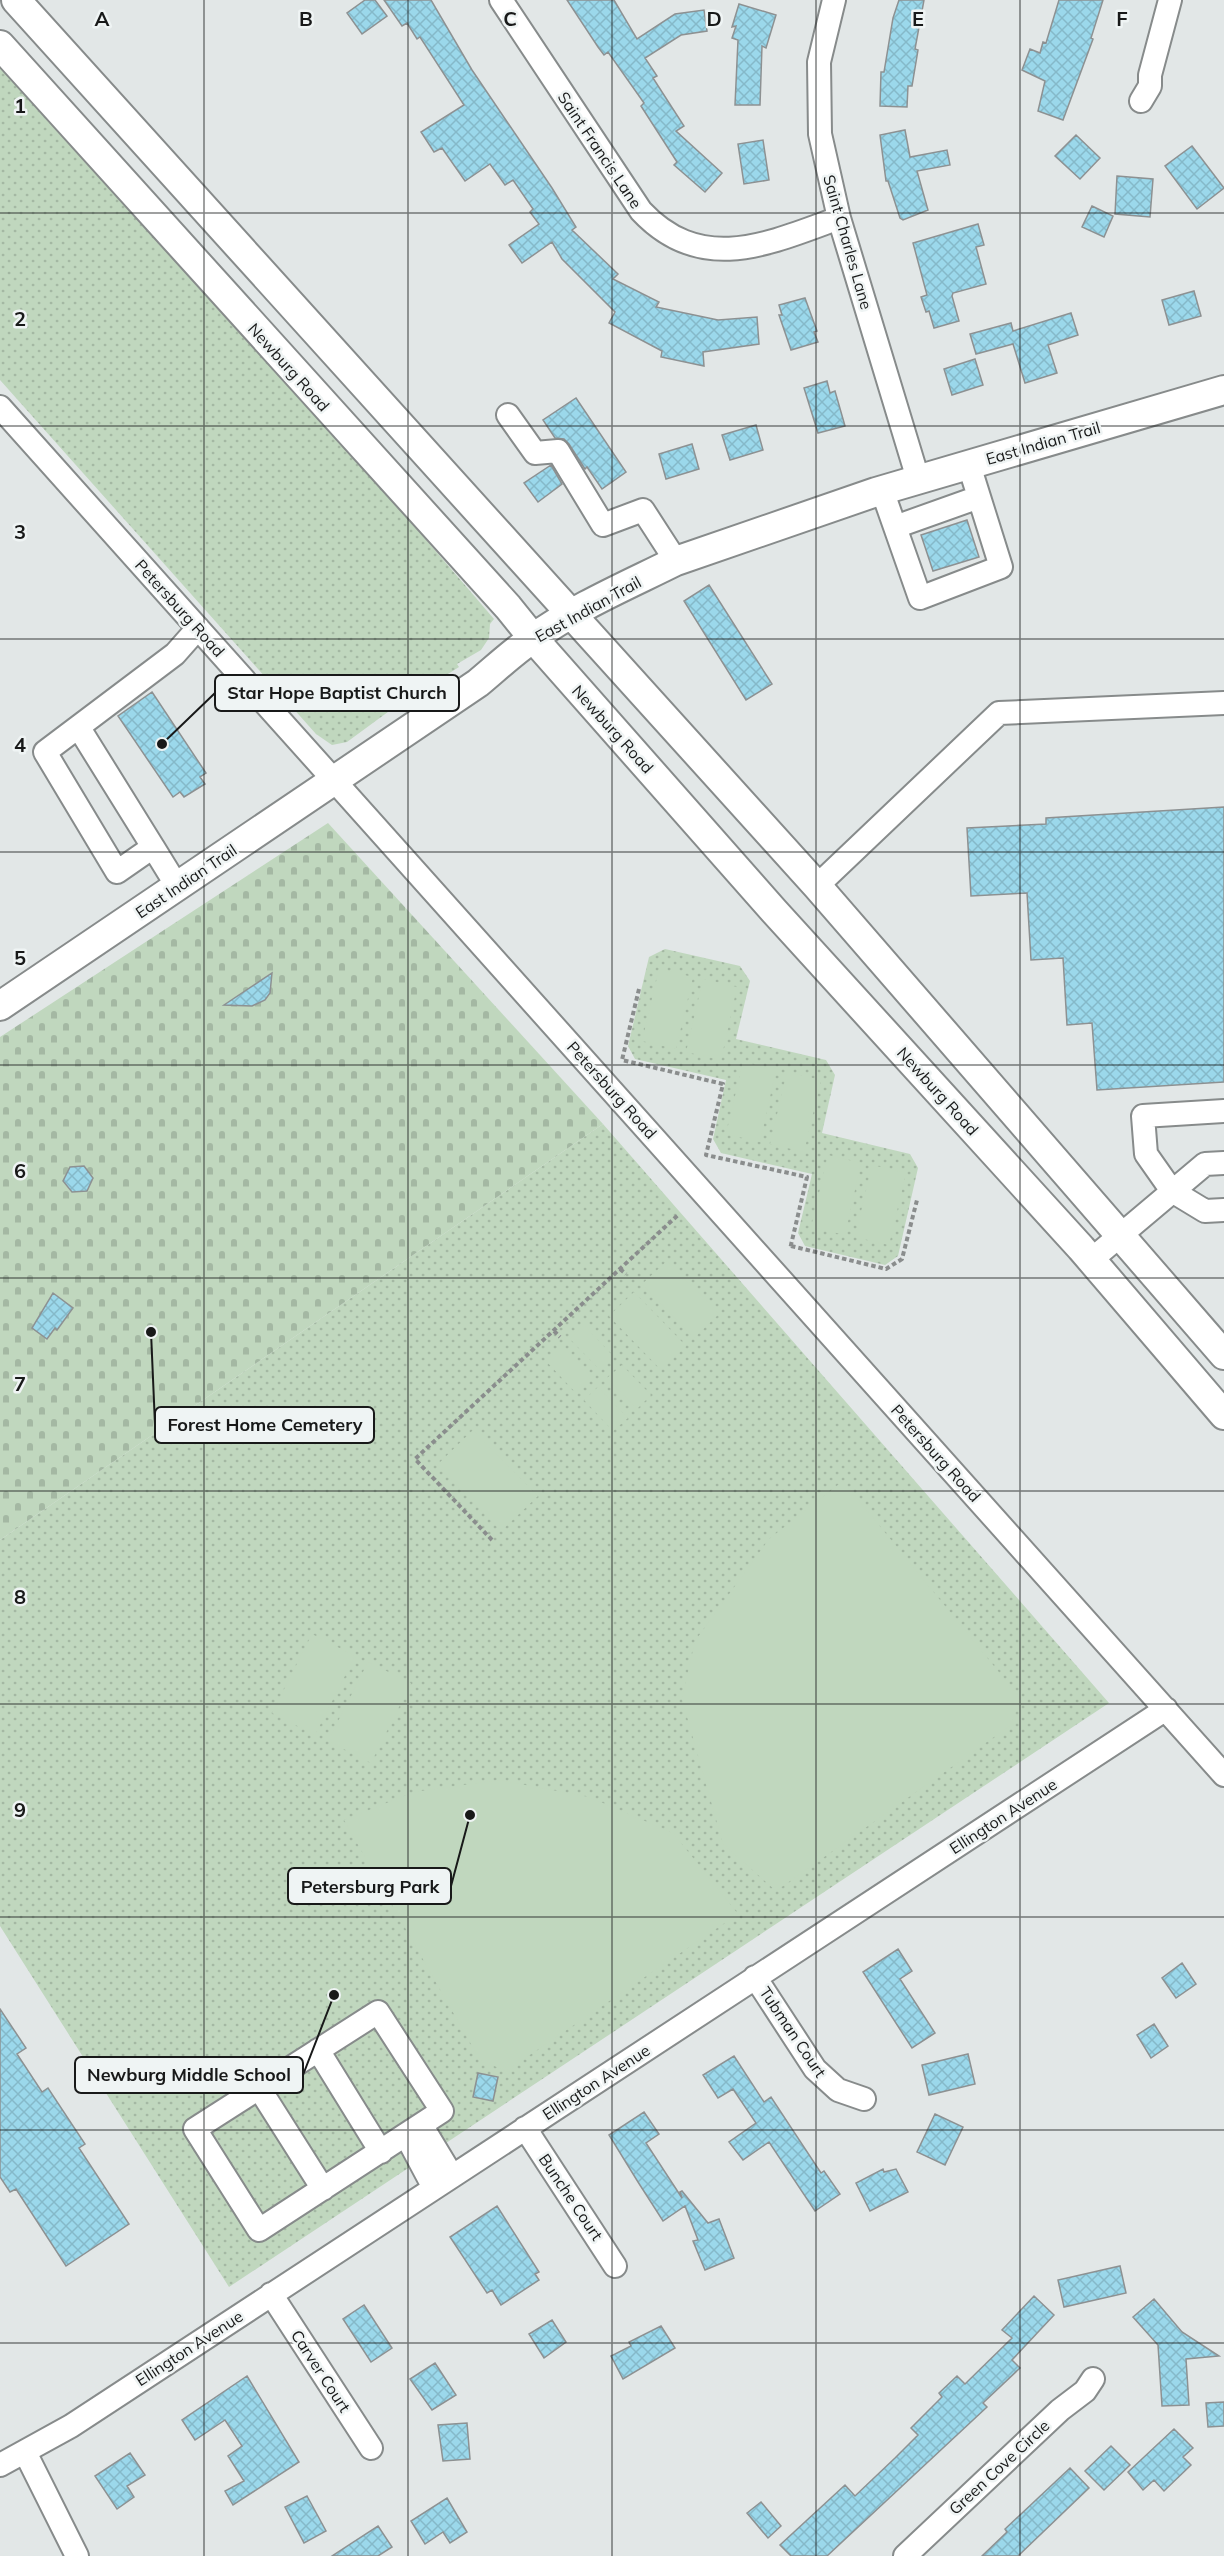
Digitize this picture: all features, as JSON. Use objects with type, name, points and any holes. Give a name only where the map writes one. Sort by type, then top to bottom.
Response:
[{"type":"main road","points":[[16,0],[817,886],[1224,1355]]},
{"type":"main road","name":"Newburg Road","points":[[0,45],[508,607],[774,910],[1091,1260],[1224,1415]]},
{"type":"main road","name":"East Indian Trail","points":[[0,1006],[478,683],[533,638],[573,614],[676,561],[918,478],[1224,390]]},
{"type":"street","name":"Saint Francis Lane","points":[[501,0],[641,211],[665,233],[701,249],[725,250],[810,229],[839,218]]},
{"type":"street","name":"Saint Charles Lane","points":[[834,0],[819,62],[820,134],[839,218],[918,478]]},
{"type":"street","points":[[1141,101],[1150,86],[1150,75],[1170,0]]},
{"type":"street","name":"Petersburg Road","points":[[0,406],[1224,1774]]},
{"type":"street","points":[[508,415],[535,453],[558,450],[603,525],[643,510],[676,561]]},
{"type":"street","points":[[882,490],[920,598],[1001,567],[969,465]]},
{"type":"street","points":[[895,527],[979,497]]},
{"type":"street","points":[[153,847],[117,872],[45,752],[175,654],[198,628]]},
{"type":"street","points":[[817,886],[999,713],[1224,703]]},
{"type":"street","points":[[79,728],[177,886]]},
{"type":"street","points":[[1224,1111],[1143,1116],[1146,1154],[1172,1191],[1205,1211],[1224,1209]]},
{"type":"street","points":[[1091,1260],[1205,1164],[1224,1163]]},
{"type":"street","name":"Ellington Avenue","points":[[0,2465],[71,2426],[1166,1709]]},
{"type":"street","name":"Tubman Court","points":[[755,1977],[815,2069],[838,2090],[864,2099]]},
{"type":"street","points":[[378,2012],[442,2111],[259,2230],[195,2129],[318,2050],[378,2012]]},
{"type":"street","points":[[318,2050],[381,2152]]},
{"type":"street","points":[[259,2088],[323,2189]]},
{"type":"street","name":"Bunche Court","points":[[525,2128],[615,2266]]},
{"type":"street","points":[[414,2131],[410,2143],[443,2182]]},
{"type":"street","name":"Carver Court","points":[[271,2294],[371,2448]]},
{"type":"street","name":"Green Cove Circle","points":[[905,2556],[1060,2410],[1085,2391],[1093,2379]]},
{"type":"street","points":[[25,2452],[77,2556]]},
{"type":"path","points":[[639,989],[622,1060],[723,1084],[706,1155],[807,1177],[807,1186],[791,1247],[886,1269],[902,1259],[916,1200]]},
{"type":"path","points":[[492,1540],[415,1460],[678,1215]]},
{"type":"path","points":[[620,1269],[626,1274]]},
{"type":"path","points":[[554,1330],[560,1337]]},
{"type":"green space","points":[[0,63],[391,499],[494,619],[490,624],[489,638],[481,650],[457,664],[459,667],[429,686],[426,684],[347,742],[332,745],[316,734],[0,380]]},
{"type":"green space","points":[[328,823],[603,1124],[0,1540],[0,1037]]},
{"type":"green space","points":[[665,949],[740,966],[750,981],[736,1039],[826,1060],[835,1075],[822,1133],[910,1154],[918,1168],[898,1256],[885,1265],[805,1246],[798,1233],[812,1174],[721,1153],[713,1139],[726,1080],[635,1059],[628,1046],[649,957]]},
{"type":"green space","points":[[659,969],[693,977],[676,1049],[642,1041]]},
{"type":"green space","points":[[703,979],[737,987],[721,1060],[686,1052]]},
{"type":"green space","points":[[743,1062],[776,1070],[760,1142],[726,1134]]},
{"type":"green space","points":[[787,1072],[821,1080],[804,1152],[770,1144]]},
{"type":"green space","points":[[603,1124],[1109,1703],[229,2287],[0,1926],[0,1540]]},
{"type":"green space","points":[[828,1155],[861,1163],[845,1235],[811,1227]]},
{"type":"green space","points":[[872,1165],[906,1173],[889,1245],[855,1237]]},
{"type":"green space","points":[[667,1261],[719,1314],[694,1338],[642,1284]]},
{"type":"green space","points":[[634,1292],[686,1346],[661,1370],[609,1316]]},
{"type":"green space","points":[[584,1325],[613,1356],[599,1369],[570,1339]]},
{"type":"green space","points":[[560,1348],[590,1378],[575,1392],[546,1361]]},
{"type":"green space","points":[[622,1365],[651,1395],[637,1409],[607,1378]]},
{"type":"green space","points":[[598,1387],[628,1418],[613,1431],[584,1400]]},
{"type":"green space","points":[[473,1430],[538,1496],[501,1531],[437,1465]]},
{"type":"green space","points":[[843,1481],[1020,1698],[1011,1725],[776,1891],[723,1844],[682,1699],[695,1641],[769,1539]]},
{"type":"green space","points":[[312,1634],[355,1656],[315,1735],[272,1713]]},
{"type":"green space","points":[[368,1662],[411,1683],[371,1763],[328,1741]]},
{"type":"green space","points":[[499,1780],[589,1797],[673,1833],[738,1914],[506,2071],[480,2060],[344,1820],[414,1792]]},
{"type":"building","points":[[365,0],[375,0],[387,16],[362,34],[347,13]]},
{"type":"building","points":[[384,0],[431,0],[472,70],[576,227],[572,230],[618,274],[613,279],[659,302],[656,307],[718,320],[757,317],[759,344],[703,352],[704,366],[661,357],[662,351],[609,323],[615,312],[562,259],[552,242],[522,263],[509,245],[539,224],[530,212],[533,209],[513,180],[505,185],[490,164],[465,181],[442,148],[434,152],[421,132],[464,105],[420,37],[417,39],[407,23],[402,26]]},
{"type":"building","points":[[567,0],[614,0],[637,39],[675,14],[704,10],[707,31],[681,35],[645,58],[657,76],[653,78],[684,126],[676,131],[722,173],[705,192],[674,165],[677,162],[641,106],[644,103],[608,52],[604,55],[598,47]]},
{"type":"building","points":[[899,0],[924,0],[915,49],[918,50],[912,86],[908,86],[907,107],[880,106],[881,72],[884,72],[893,18]]},
{"type":"building","points":[[1059,0],[1103,0],[1091,38],[1093,39],[1063,120],[1038,111],[1045,81],[1022,70],[1030,49],[1040,53],[1043,42],[1046,43]]},
{"type":"building","points":[[739,4],[776,15],[766,48],[762,46],[760,105],[735,105],[738,40],[732,38],[736,26],[732,27]]},
{"type":"building","points":[[905,130],[910,157],[947,150],[950,165],[917,171],[928,210],[903,220],[900,218],[888,181],[886,181],[880,135]]},
{"type":"building","points":[[1076,135],[1100,158],[1080,179],[1055,156]]},
{"type":"building","points":[[763,140],[769,180],[744,184],[738,144]]},
{"type":"building","points":[[1192,146],[1224,188],[1197,209],[1165,166]]},
{"type":"building","points":[[1117,176],[1153,179],[1150,217],[1115,214]]},
{"type":"building","points":[[1092,206],[1113,216],[1104,237],[1082,227]]},
{"type":"building","points":[[978,224],[984,245],[976,247],[986,284],[953,293],[959,321],[934,328],[929,311],[926,312],[921,297],[927,295],[913,243]]},
{"type":"building","points":[[1194,291],[1201,316],[1169,325],[1162,300]]},
{"type":"building","points":[[805,298],[817,331],[814,332],[818,342],[791,350],[779,315],[782,315],[779,305]]},
{"type":"building","points":[[1071,313],[1078,335],[1048,345],[1057,373],[1025,383],[1013,344],[976,354],[970,334],[1011,323],[1013,331]]},
{"type":"building","points":[[975,359],[983,385],[952,395],[944,369]]},
{"type":"building","points":[[827,381],[830,393],[835,391],[845,426],[818,433],[804,388]]},
{"type":"building","points":[[576,398],[626,472],[602,489],[587,467],[585,469],[569,444],[564,439],[555,438],[543,420]]},
{"type":"building","points":[[756,425],[763,450],[730,460],[722,435]]},
{"type":"building","points":[[692,444],[699,469],[666,479],[659,454]]},
{"type":"building","points":[[551,465],[562,484],[538,502],[524,483]]},
{"type":"building","points":[[967,520],[979,557],[933,571],[921,535]]},
{"type":"building","points":[[709,585],[772,684],[746,700],[684,601]]},
{"type":"building","points":[[152,692],[206,773],[200,777],[205,784],[184,797],[180,792],[173,797],[118,716]]},
{"type":"building","points":[[1224,807],[1224,1082],[1097,1090],[1092,1023],[1067,1025],[1063,958],[1031,960],[1027,893],[971,896],[967,828],[1046,824],[1046,818]]},
{"type":"building","points":[[272,973],[270,993],[265,1000],[252,1006],[224,1005]]},
{"type":"building","points":[[84,1166],[93,1178],[87,1191],[72,1192],[63,1181],[70,1167]]},
{"type":"building","points":[[53,1293],[73,1308],[57,1330],[55,1328],[47,1339],[32,1328]]},
{"type":"building","points":[[898,1949],[912,1971],[900,1979],[935,2033],[912,2048],[863,1972]]},
{"type":"building","points":[[1182,1963],[1196,1984],[1176,1998],[1162,1978]]},
{"type":"building","points":[[0,2009],[26,2048],[17,2054],[42,2092],[48,2088],[85,2144],[79,2148],[129,2224],[66,2266],[16,2189],[10,2192],[0,2177]]},
{"type":"building","points":[[1154,2024],[1168,2046],[1151,2058],[1137,2035]]},
{"type":"building","points":[[968,2054],[975,2084],[929,2095],[922,2065]]},
{"type":"building","points":[[734,2056],[764,2102],[771,2097],[821,2173],[824,2171],[840,2194],[815,2211],[769,2142],[743,2160],[729,2142],[756,2123],[733,2089],[718,2098],[703,2075]]},
{"type":"building","points":[[478,2073],[498,2077],[493,2101],[473,2097]]},
{"type":"building","points":[[644,2112],[659,2134],[646,2143],[682,2198],[680,2192],[682,2191],[708,2223],[719,2219],[734,2258],[705,2270],[693,2241],[698,2240],[685,2206],[663,2221],[609,2135]]},
{"type":"building","points":[[935,2114],[963,2127],[945,2165],[917,2152]]},
{"type":"building","points":[[883,2169],[884,2172],[896,2169],[908,2192],[870,2211],[856,2183]]},
{"type":"building","points":[[497,2206],[539,2272],[535,2274],[539,2280],[501,2305],[492,2290],[487,2293],[450,2237]]},
{"type":"building","points":[[1120,2266],[1126,2293],[1064,2307],[1058,2280]]},
{"type":"building","points":[[1034,2296],[1054,2315],[1012,2360],[1020,2368],[983,2403],[987,2407],[827,2556],[791,2556],[780,2545],[845,2485],[855,2496],[895,2458],[918,2435],[911,2428],[942,2397],[939,2393],[957,2376],[965,2384],[1012,2338],[1002,2330]]},
{"type":"building","points":[[1154,2299],[1182,2332],[1219,2356],[1186,2359],[1189,2405],[1162,2406],[1158,2345],[1133,2317]]},
{"type":"building","points":[[364,2305],[392,2348],[371,2362],[343,2319]]},
{"type":"building","points":[[552,2320],[566,2342],[544,2358],[529,2334]]},
{"type":"building","points":[[661,2326],[675,2348],[623,2379],[611,2356],[631,2346],[629,2342]]},
{"type":"building","points":[[435,2363],[456,2395],[432,2410],[410,2379]]},
{"type":"building","points":[[247,2376],[299,2462],[233,2505],[225,2491],[244,2481],[228,2456],[242,2446],[225,2420],[195,2440],[182,2420]]},
{"type":"building","points":[[1224,2402],[1224,2426],[1208,2427],[1206,2403]]},
{"type":"building","points":[[467,2423],[470,2459],[443,2461],[438,2425]]},
{"type":"building","points":[[1174,2429],[1193,2448],[1183,2457],[1191,2465],[1164,2491],[1154,2480],[1143,2490],[1128,2472]]},
{"type":"building","points":[[1111,2446],[1130,2465],[1104,2490],[1085,2471]]},
{"type":"building","points":[[130,2453],[145,2475],[127,2486],[134,2497],[117,2509],[95,2476]]},
{"type":"building","points":[[1070,2468],[1089,2488],[1018,2556],[982,2556],[1007,2532],[1005,2529]]},
{"type":"building","points":[[307,2496],[326,2531],[304,2543],[285,2507]]},
{"type":"building","points":[[447,2498],[467,2532],[450,2543],[443,2532],[425,2544],[411,2521]]},
{"type":"building","points":[[761,2502],[781,2526],[768,2538],[747,2513]]},
{"type":"building","points":[[378,2526],[392,2547],[378,2556],[332,2556]]},
{"type":"place","name":"Star Hope Baptist Church","points":[[162,744]]},
{"type":"place","name":"Forest Home Cemetery","points":[[151,1332]]},
{"type":"place","name":"Petersburg Park","points":[[470,1815]]},
{"type":"place","name":"Newburg Middle School","points":[[334,1995]]}]
